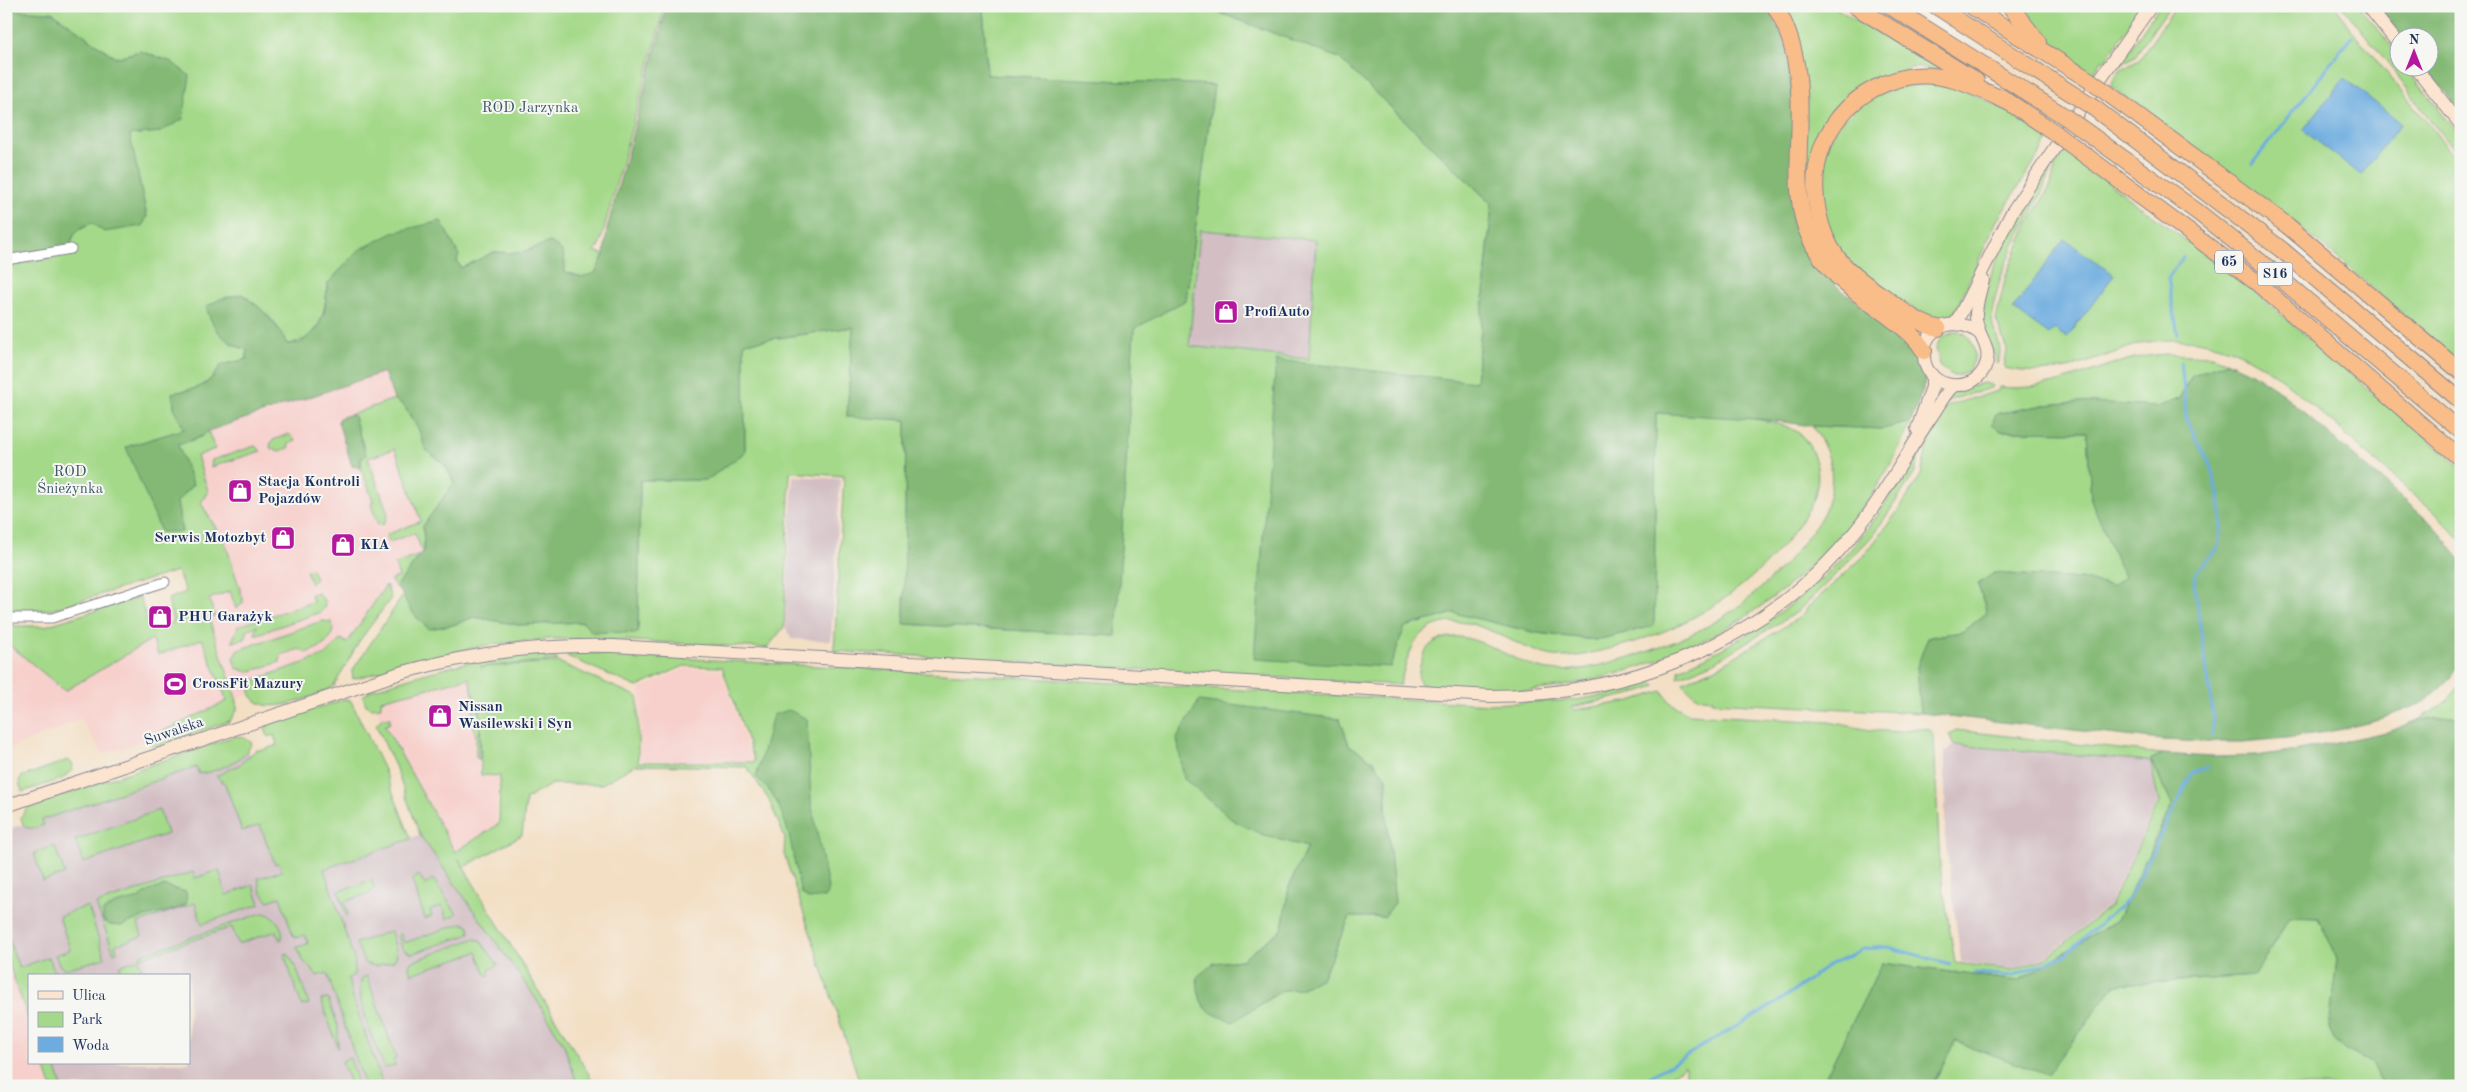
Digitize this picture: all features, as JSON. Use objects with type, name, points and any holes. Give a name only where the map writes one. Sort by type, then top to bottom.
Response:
[{"type":"highway","points":[[1775,6],[1790,38],[1800,84],[1798,167],[1800,198],[1805,227],[1816,252],[1831,271],[1848,288],[1914,336],[1924,351]]},
{"type":"highway","name":"65","points":[[1855,6],[1938,56],[2054,132],[2256,281],[2461,459]]},
{"type":"highway","name":"S16","points":[[1890,6],[2064,116],[2199,213],[2273,272],[2461,431]]},
{"type":"highway","name":"S16","points":[[1936,6],[2094,108],[2282,250],[2461,401]]},
{"type":"highway","points":[[1971,6],[2106,92],[2288,226],[2461,372]]},
{"type":"highway","points":[[2010,6],[2036,40],[2064,65]]},
{"type":"highway","points":[[1938,328],[1922,323],[1877,292],[1850,271],[1836,256],[1825,236],[1816,203],[1814,180],[1819,152],[1839,117],[1854,102],[1880,86],[1908,77],[1948,78],[2008,102]]},
{"type":"highway","points":[[2425,342],[2461,381]]},
{"type":"highway","points":[[2381,389],[2461,446]]},
{"type":"main road","points":[[1956,322],[2012,212],[2151,6]]},
{"type":"main road","points":[[2368,6],[2390,34]]},
{"type":"main road","points":[[2424,78],[2461,124]]},
{"type":"main road","points":[[1980,334],[1965,324],[1956,322],[1938,328],[1931,334],[1924,351],[1926,364],[1932,375],[1942,383],[1953,386],[1971,383],[1984,369],[1988,350],[1980,334],[1976,316],[1988,257]]},
{"type":"main road","points":[[1906,454],[1925,410],[1932,386],[1932,375]]},
{"type":"main road","points":[[1906,454],[1953,386]]},
{"type":"main road","name":"Suwalska","points":[[6,806],[352,688],[423,667],[474,655],[516,648],[578,645],[1490,696],[1552,694],[1597,686],[1666,667],[1714,645],[1758,619],[1794,593],[1839,550],[1872,510],[1906,454]]},
{"type":"street","points":[[6,260],[71,248]]},
{"type":"street","points":[[6,618],[52,618],[165,582]]},
{"type":"shaded area","points":[[1199,230],[1316,239],[1309,359],[1188,346]]},
{"type":"shaded area","points":[[394,365],[444,523],[324,679],[266,699],[249,694],[231,701],[235,711],[103,754],[81,719],[6,750],[6,642],[65,691],[153,639],[158,655],[205,637],[129,453]]},
{"type":"shaded area","points":[[793,476],[840,479],[831,641],[791,639],[785,626]]},
{"type":"shaded area","points":[[686,668],[721,670],[752,761],[640,760],[640,689]]},
{"type":"shaded area","points":[[480,674],[479,776],[498,777],[496,825],[454,851],[371,701]]},
{"type":"shaded area","points":[[1954,745],[2149,760],[2158,801],[2109,905],[2046,957],[2013,969],[1961,962],[1945,836],[1945,751]]},
{"type":"shaded area","points":[[247,746],[366,1086],[52,1086],[44,1064],[190,1064],[190,974],[28,974],[28,1016],[6,954],[6,830]]},
{"type":"shaded area","points":[[440,828],[595,1086],[367,1086],[294,877]]},
{"type":"shaded area","points":[[6,957],[28,1020],[28,1064],[42,1064],[50,1086],[6,1086]]},
{"type":"green space","points":[[6,6],[665,6],[599,247],[594,250],[604,255],[595,274],[582,277],[565,272],[550,242],[520,253],[494,252],[461,268],[457,261],[328,283],[323,314],[315,331],[308,337],[287,344],[279,329],[268,316],[242,294],[231,344],[247,350],[247,359],[221,365],[216,373],[201,386],[172,393],[175,411],[185,429],[126,447],[182,531],[177,502],[193,484],[177,445],[203,436],[208,431],[215,449],[197,456],[208,491],[201,503],[226,545],[243,599],[243,603],[236,609],[230,591],[209,599],[215,616],[209,619],[237,701],[237,710],[230,721],[154,747],[149,738],[227,701],[202,639],[158,655],[152,639],[65,691],[6,642],[6,626],[45,626],[140,597],[149,628],[173,623],[168,599],[186,592],[177,571],[50,610],[6,610],[6,266],[50,258],[52,254],[71,245],[74,235],[90,223],[102,220],[147,217],[129,134],[160,132],[140,51],[116,58],[52,12],[6,10]]},
{"type":"green space","points":[[667,6],[983,6],[987,75],[1214,85],[1186,300],[1134,329],[1116,636],[904,624],[906,420],[847,417],[853,327],[744,343],[745,452],[707,480],[640,480],[638,633],[591,632],[583,622],[519,625],[474,617],[453,625],[429,629],[420,621],[396,587],[424,550],[423,526],[454,483],[445,465],[426,450],[419,430],[404,406],[394,399],[384,372],[208,431],[203,436],[178,445],[193,484],[177,502],[182,532],[161,532],[126,447],[184,429],[175,411],[172,393],[201,386],[211,379],[221,365],[247,359],[247,350],[225,339],[216,329],[206,307],[220,299],[242,294],[268,316],[287,344],[300,343],[316,330],[324,313],[328,283],[359,250],[395,232],[441,221],[459,255],[457,261],[461,268],[494,252],[520,253],[550,242],[559,248],[563,254],[565,272],[582,277],[595,273],[604,255],[607,229]]},
{"type":"green space","points":[[983,6],[1202,6],[1339,58],[1492,204],[1476,382],[1405,627],[1454,613],[1537,633],[1596,640],[1654,626],[1656,413],[1731,416],[1753,419],[1788,427],[1800,434],[1810,447],[1818,474],[1817,486],[1810,507],[1792,534],[1749,580],[1724,599],[1670,629],[1609,649],[1565,657],[1537,651],[1468,623],[1454,622],[1441,624],[1430,628],[1415,642],[1406,662],[1400,685],[834,651],[844,476],[790,472],[784,627],[767,648],[596,639],[550,639],[494,644],[457,651],[353,679],[352,671],[404,594],[410,609],[453,625],[474,617],[519,625],[583,622],[638,633],[640,480],[707,480],[745,452],[744,343],[853,327],[847,416],[906,420],[904,624],[1115,636],[1134,328],[1186,300],[1214,85],[987,75]],"holes":[[[1200,230],[1316,240],[1309,359],[1189,346]]]},
{"type":"green space","points":[[1202,6],[1767,6],[1783,37],[1791,67],[1814,260],[1836,286],[1915,343],[1925,383],[1911,422],[1882,429],[1812,426],[1770,420],[1656,413],[1654,626],[1596,640],[1537,633],[1454,613],[1405,627],[1390,667],[1254,659],[1276,360],[1476,382],[1492,204],[1339,58]]},
{"type":"green space","points":[[1783,6],[1832,6],[1946,72],[1920,68],[1905,70],[1836,111],[1811,213],[1808,215]]},
{"type":"green space","points":[[2018,6],[2143,6],[2105,61],[2103,59],[2092,74],[2043,35]]},
{"type":"green space","points":[[2159,6],[2170,6],[2135,56],[2118,67]]},
{"type":"green space","points":[[2176,6],[2336,6],[2347,24],[2461,164],[2461,364],[2321,244],[2234,176],[2110,86],[2119,71],[2139,60]]},
{"type":"green space","points":[[2342,6],[2358,6],[2384,36],[2390,44],[2390,66]]},
{"type":"green space","points":[[2378,6],[2461,6],[2461,112],[2433,78],[2440,78],[2440,28],[2395,28]]},
{"type":"green space","points":[[6,10],[52,12],[116,58],[140,51],[170,61],[190,76],[183,119],[160,132],[130,135],[147,217],[142,226],[104,232],[92,223],[75,233],[71,245],[13,255],[6,244]]},
{"type":"green space","points":[[2399,78],[2415,78],[2461,137],[2461,156],[2436,128]]},
{"type":"green space","points":[[1931,83],[1964,90],[2002,108],[2049,139],[1996,222],[1955,312],[1937,320],[1930,319],[1883,289],[1850,263],[1835,245],[1827,228],[1822,201],[1826,151],[1833,134],[1854,109],[1882,93],[1898,88]]},
{"type":"green space","points":[[2066,151],[2251,289],[2461,467],[2461,541],[2439,517],[2296,391],[2256,362],[2226,348],[2197,341],[2157,341],[2138,344],[2059,370],[2033,372],[2004,368],[2007,350],[1996,319],[2006,275],[2028,224],[2051,185],[2056,163]]},
{"type":"green space","points":[[2053,161],[2043,190],[2014,245],[1997,290],[1992,319],[2000,351],[1998,364],[1983,326],[1982,306],[1993,267],[2005,239]]},
{"type":"green space","points":[[1956,331],[1964,334],[1970,340],[1974,355],[1973,363],[1969,370],[1953,376],[1940,366],[1936,347],[1941,338]]},
{"type":"green space","points":[[2166,354],[2212,356],[2228,362],[2192,375],[2179,399],[2157,408],[2079,402],[2044,405],[1996,414],[2001,431],[2087,432],[2091,500],[2125,577],[2112,586],[2080,579],[1994,573],[1978,585],[1987,613],[1962,632],[1928,637],[1917,667],[1921,713],[1712,702],[1712,699],[1702,698],[1692,693],[1683,682],[1718,667],[1802,616],[1808,607],[1863,557],[1901,507],[1921,475],[1929,438],[1946,406],[1998,391],[1999,387],[2019,388],[2053,383],[2135,358]]},
{"type":"green space","points":[[2228,362],[2254,374],[2277,389],[2433,525],[2458,556],[2461,562],[2461,659],[2450,679],[2425,702],[2375,721],[2338,730],[2287,738],[2242,742],[2162,740],[1921,713],[1917,667],[1928,637],[1962,632],[1987,613],[1978,584],[1994,573],[2080,579],[2112,586],[2124,577],[2091,500],[2087,432],[2001,431],[1992,424],[1996,414],[2044,405],[2079,402],[2157,407],[2179,399],[2192,375]]},
{"type":"green space","points":[[1983,383],[1992,385],[1991,388],[1942,404],[1952,393]]},
{"type":"green space","points":[[394,399],[404,406],[419,430],[426,450],[445,465],[454,483],[423,526],[424,550],[396,587],[390,580],[399,577],[395,564],[420,555],[422,551],[415,533],[389,542],[386,535],[421,521],[395,449],[368,458],[388,514],[384,524],[378,525],[371,505],[373,501],[361,468],[361,459],[366,455],[353,414]]},
{"type":"green space","points":[[353,414],[366,455],[361,459],[361,468],[352,466],[338,422],[339,418]]},
{"type":"green space","points":[[1911,422],[1887,470],[1857,515],[1822,555],[1782,590],[1739,621],[1692,646],[1643,666],[1591,680],[1541,690],[1498,691],[1422,685],[1418,679],[1421,660],[1426,650],[1430,645],[1441,639],[1453,637],[1467,638],[1536,667],[1567,671],[1595,666],[1650,651],[1700,630],[1722,618],[1763,586],[1782,567],[1816,526],[1827,504],[1830,493],[1831,473],[1827,454],[1812,426],[1882,429]]},
{"type":"green space","points":[[289,434],[296,441],[288,444],[289,448],[280,451],[271,449],[270,445],[273,440]]},
{"type":"green space","points":[[1924,436],[1915,473],[1874,534],[1842,568],[1797,612],[1713,663],[1678,677],[1679,669],[1732,643],[1758,627],[1783,610],[1830,571],[1877,516]]},
{"type":"green space","points":[[255,446],[261,451],[211,467],[212,460]]},
{"type":"green space","points":[[312,569],[316,579],[311,584],[306,570]]},
{"type":"green space","points":[[386,585],[391,598],[360,640],[334,686],[305,699],[281,705],[270,706],[260,703],[253,698],[250,689],[254,680],[326,655],[341,639],[347,643]]},
{"type":"green space","points":[[318,593],[324,600],[325,606],[321,612],[255,635],[257,626],[248,629],[245,639],[232,642],[238,626],[313,602],[311,594]]},
{"type":"green space","points":[[322,621],[331,622],[333,629],[327,642],[319,647],[305,653],[300,649],[281,655],[280,662],[248,672],[236,668],[233,658],[238,650]]},
{"type":"green space","points":[[571,652],[1489,704],[1575,700],[1610,694],[1651,680],[1656,686],[1628,695],[1572,707],[1574,710],[1631,701],[1662,691],[1671,703],[1689,714],[1829,722],[1870,730],[1901,732],[1916,728],[1929,729],[1934,737],[1940,867],[1955,963],[2013,970],[2047,958],[2110,906],[2159,802],[2150,761],[1954,745],[1949,734],[1956,730],[2162,754],[2150,760],[2172,804],[2117,920],[2018,981],[1882,963],[1821,1086],[1685,1086],[1685,1066],[1657,1086],[861,1086],[784,854],[785,838],[769,800],[747,767],[635,765],[602,784],[552,784],[526,799],[522,835],[464,867],[458,858],[596,1086],[578,1086],[564,1045],[535,997],[420,835],[395,766],[376,725],[382,718],[390,718],[390,723],[385,726],[455,852],[499,824],[500,776],[481,775],[480,701],[479,760],[476,757],[476,736],[471,714],[476,706],[469,678],[381,700],[381,707],[372,708],[366,705],[363,696],[371,690],[459,664],[506,656],[550,654],[558,660],[480,667],[558,662],[638,697],[638,762],[755,762],[722,667],[684,666],[637,687],[567,656]],"holes":[[[1280,713],[1340,719],[1349,745],[1373,761],[1387,779],[1384,917],[1350,917],[1322,978],[1300,989],[1283,990],[1232,1022],[1214,963],[1242,960],[1282,929],[1289,887],[1307,847],[1266,836]]]},
{"type":"green space","points":[[2461,684],[2461,716],[2418,720],[2447,701]]},
{"type":"green space","points":[[345,699],[351,701],[384,770],[411,839],[324,869],[355,962],[354,975],[348,978],[351,992],[383,1086],[365,1086],[327,973],[317,976],[302,959],[297,947],[308,944],[305,935],[294,938],[280,897],[268,901],[261,892],[258,878],[282,871],[279,863],[275,864],[260,825],[242,831],[225,784],[216,776],[239,765],[256,750],[263,750],[277,745],[274,735],[268,737],[265,728],[269,723]]},
{"type":"green space","points":[[1199,701],[1340,719],[1349,745],[1373,761],[1387,779],[1385,798],[1395,903],[1384,917],[1350,917],[1322,978],[1300,989],[1283,990],[1233,1022],[1215,1015],[1205,1007],[1199,996],[1197,977],[1214,963],[1242,960],[1282,929],[1289,887],[1307,847],[1266,836],[1236,822],[1184,779],[1177,738]]},
{"type":"green space","points":[[789,710],[807,719],[811,802],[828,887],[826,897],[809,899],[801,893],[783,815],[767,788],[756,777],[773,715]]},
{"type":"green space","points":[[2461,716],[2461,1086],[2384,1086],[2371,1063],[2344,1049],[2334,1040],[2329,1028],[2337,959],[2318,918],[2290,917],[2254,976],[2115,985],[2047,1075],[1955,1041],[1932,1086],[1821,1086],[1882,963],[2018,981],[2117,920],[2172,804],[2150,760],[2162,754],[2212,757],[2255,756],[2299,750],[2391,731],[2418,720]]},
{"type":"green space","points":[[235,736],[243,737],[252,743],[243,755],[222,768],[199,774],[196,767],[42,820],[44,825],[36,828],[26,827],[22,822],[21,817],[28,807]]},
{"type":"green space","points":[[68,760],[73,764],[72,770],[62,779],[22,792],[19,782],[21,777]]},
{"type":"green space","points":[[159,810],[167,834],[83,863],[75,840]]},
{"type":"green space","points":[[55,847],[65,874],[43,881],[34,853]]},
{"type":"green space","points":[[219,870],[226,895],[253,885],[260,904],[202,924],[195,903],[138,923],[142,936],[115,945],[117,952],[114,953],[96,904],[193,872],[195,878]]},
{"type":"green space","points":[[419,875],[425,885],[433,879],[457,914],[447,919],[442,906],[430,910],[432,916],[425,919],[412,880]]},
{"type":"green space","points":[[372,880],[374,888],[370,893],[344,902],[349,915],[346,915],[339,891]]},
{"type":"green space","points":[[164,886],[186,892],[187,903],[180,908],[141,918],[121,926],[110,925],[103,920],[103,911],[115,904],[140,898],[149,891]]},
{"type":"green space","points":[[88,906],[105,958],[65,969],[60,966],[55,955],[70,950],[59,916]]},
{"type":"green space","points":[[262,913],[271,916],[278,922],[282,930],[282,939],[280,940],[276,931],[238,944],[232,927],[140,958],[140,955]]},
{"type":"green space","points":[[2290,917],[2318,918],[2337,959],[2329,1028],[2334,1040],[2344,1049],[2371,1063],[2384,1086],[1932,1086],[1955,1041],[2047,1074],[2115,985],[2254,976]]},
{"type":"green space","points":[[462,923],[469,926],[470,932],[467,935],[411,954],[402,948],[398,935],[401,934],[404,943]]},
{"type":"green space","points":[[391,931],[397,954],[394,961],[376,966],[365,964],[356,943]]},
{"type":"green space","points":[[6,932],[19,968],[49,957],[55,974],[28,974],[28,1018],[6,956]]},
{"type":"green space","points":[[473,939],[480,940],[498,965],[489,970],[489,976],[486,975],[477,952],[411,974],[409,966],[411,962]]},
{"type":"green space","points":[[284,954],[288,954],[296,967],[309,1004],[302,1006]]},
{"type":"green space","points":[[138,959],[143,974],[121,974],[119,966]]},
{"type":"green space","points":[[367,976],[396,1058],[393,1060],[395,1066],[384,1067],[363,1010],[360,988],[362,978]]},
{"type":"green space","points":[[328,999],[338,1026],[338,1048],[321,1000]]},
{"type":"green space","points":[[350,1058],[359,1086],[351,1086],[342,1061]]},
{"type":"green space","points":[[43,1064],[54,1064],[62,1086],[51,1086]]},
{"type":"water","points":[[2344,78],[2401,123],[2361,175],[2303,130]]},
{"type":"water","points":[[2064,239],[2114,275],[2067,338],[2054,329],[2049,335],[2013,309]]},
{"type":"waterway","points":[[2252,164],[2352,36]]},
{"type":"waterway","points":[[2178,335],[2168,278],[2183,257]]},
{"type":"waterway","points":[[2181,362],[2187,422],[2210,464],[2219,497],[2222,524],[2217,550],[2197,570],[2194,584],[2214,719],[2212,736]]},
{"type":"waterway","points":[[1975,973],[2013,976],[2065,955],[2129,898],[2192,773],[2208,767]]},
{"type":"waterway","points":[[1634,1086],[1778,1002],[1829,965],[1863,949],[1888,947],[1950,964]]},
{"type":"place","name":"ProfiAuto","points":[[1226,312]]},
{"type":"place","name":"Stacja Kontroli Pojazdów","points":[[240,491]]},
{"type":"place","name":"Serwis Motozbyt","points":[[283,538]]},
{"type":"place","name":"KIA","points":[[343,545]]},
{"type":"place","name":"PHU Garażyk","points":[[160,617]]},
{"type":"place","name":"CrossFit Mazury","points":[[175,684]]},
{"type":"place","name":"Nissan Wasilewski i Syn","points":[[440,716]]},
{"type":"park label","name":"ROD Jarzynka","points":[[530,108]]},
{"type":"park label","name":"ROD Śnieżynka","points":[[70,480]]}]
